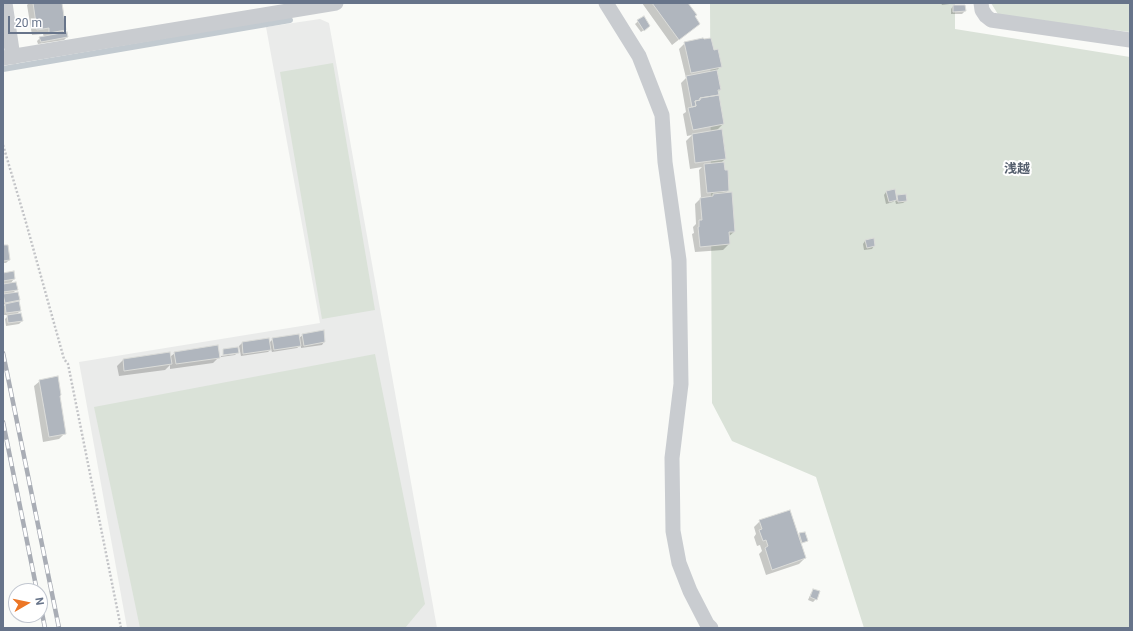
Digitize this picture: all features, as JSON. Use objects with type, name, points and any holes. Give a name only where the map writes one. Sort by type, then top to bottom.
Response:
[{"type":"street","points":[[5,3],[8,57],[336,3]]},
{"type":"street","points":[[606,3],[639,56],[662,115],[664,162],[679,260],[681,384],[672,458],[673,531],[679,563],[690,591],[707,624],[711,628]]},
{"type":"street","points":[[981,3],[982,10],[991,20],[1130,40]]},
{"type":"path","points":[[3,145],[26,219],[64,359],[68,364],[121,628]]},
{"type":"shaded area","points":[[710,3],[955,3],[955,29],[1130,57],[1130,628],[864,628],[816,477],[732,441],[712,403]]},
{"type":"shaded area","points":[[991,3],[1130,3],[1130,32],[999,16]]},
{"type":"shaded area","points":[[320,19],[329,23],[437,628],[127,628],[79,362],[320,323],[266,27]]},
{"type":"shaded area","points":[[333,63],[375,310],[322,319],[280,72]]},
{"type":"shaded area","points":[[375,354],[425,604],[405,628],[140,628],[94,407]]},
{"type":"building","points":[[33,3],[62,3],[66,30],[49,33],[49,28],[37,30]]},
{"type":"building","points":[[652,3],[688,3],[697,15],[695,16],[700,24],[679,40]]},
{"type":"building","points":[[953,5],[965,5],[966,11],[953,12]]},
{"type":"building","points":[[644,16],[650,26],[644,31],[637,20]]},
{"type":"building","points":[[67,32],[68,37],[41,42],[39,37]]},
{"type":"building","points":[[711,38],[714,50],[718,49],[722,67],[691,73],[684,42]]},
{"type":"building","points":[[717,70],[721,90],[718,90],[719,95],[700,98],[700,100],[695,101],[696,106],[692,107],[686,76]]},
{"type":"building","points":[[719,95],[724,124],[693,130],[688,108],[696,106],[695,101],[700,100],[700,98]]},
{"type":"building","points":[[722,129],[726,159],[695,163],[692,134]]},
{"type":"building","points":[[724,162],[725,170],[728,170],[729,191],[707,193],[704,164]]},
{"type":"building","points":[[895,189],[897,200],[889,202],[886,191]]},
{"type":"building","points":[[732,192],[735,232],[729,232],[730,244],[700,247],[698,227],[699,220],[702,220],[700,198],[713,196],[713,194]]},
{"type":"building","points":[[906,194],[907,201],[898,202],[897,195]]},
{"type":"building","points":[[874,238],[875,246],[867,248],[865,240]]},
{"type":"building","points":[[3,245],[8,245],[10,260],[3,261]]},
{"type":"building","points":[[14,271],[15,279],[3,281],[3,273]]},
{"type":"building","points":[[16,282],[18,290],[3,292],[3,284]]},
{"type":"building","points":[[18,292],[20,300],[5,303],[3,294]]},
{"type":"building","points":[[19,301],[21,311],[6,313],[5,304]]},
{"type":"building","points":[[21,313],[23,321],[8,323],[7,315]]},
{"type":"building","points":[[324,330],[325,342],[304,346],[302,334]]},
{"type":"building","points":[[299,334],[301,346],[274,350],[272,338]]},
{"type":"building","points":[[269,338],[271,350],[243,354],[242,342]]},
{"type":"building","points":[[218,345],[220,358],[176,364],[174,352]]},
{"type":"building","points":[[238,347],[239,353],[223,355],[223,349]]},
{"type":"building","points":[[170,352],[172,364],[124,371],[123,359]]},
{"type":"building","points":[[58,376],[66,434],[49,437],[39,380]]},
{"type":"building","points":[[790,510],[806,558],[772,570],[765,548],[768,546],[766,540],[763,541],[759,530],[762,529],[759,520]]},
{"type":"building","points":[[805,532],[808,541],[802,543],[799,533]]},
{"type":"building","points":[[813,589],[820,591],[817,600],[810,597]]},
{"type":"waterway","points":[[3,69],[290,20]]},
{"type":"railway","points":[[3,353],[59,628]]},
{"type":"railway","points":[[3,422],[35,583]]},
{"type":"railway","points":[[44,623],[45,628]]},
{"type":"district","name":"浅越","points":[[1017,170]]}]
